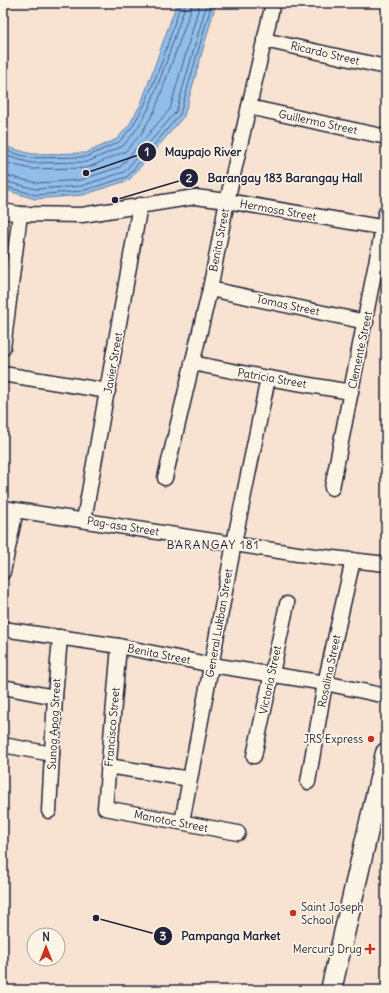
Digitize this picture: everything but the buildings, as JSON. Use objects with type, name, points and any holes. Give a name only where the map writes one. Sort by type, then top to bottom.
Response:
[{"type":"main road","points":[[331,990],[386,753]]},
{"type":"street","name":"Benita Street","points":[[165,478],[210,289],[227,201],[274,3]]},
{"type":"street","name":"Ricardo Street","points":[[264,40],[386,67]]},
{"type":"street","name":"Guillermo Street","points":[[249,107],[386,137]]},
{"type":"street","name":"Hermosa Street","points":[[3,211],[20,214],[82,215],[195,197],[227,201],[385,228]]},
{"type":"street","name":"Javier Street","points":[[84,520],[140,205]]},
{"type":"street","name":"Clemente Street","points":[[332,488],[385,228],[386,212]]},
{"type":"street","points":[[3,348],[20,214]]},
{"type":"street","name":"Tomas Street","points":[[210,289],[366,322]]},
{"type":"street","name":"Patricia Street","points":[[192,363],[351,392]]},
{"type":"street","points":[[3,374],[108,391]]},
{"type":"street","name":"General Lukban Street","points":[[182,822],[234,543],[268,378]]},
{"type":"street","points":[[3,572],[10,509]]},
{"type":"street","name":"Pag-asa Street","points":[[10,509],[298,554],[386,564]]},
{"type":"street","name":"Rosalina Street","points":[[308,782],[325,683],[353,560]]},
{"type":"street","name":"Victoria Street","points":[[254,756],[287,604]]},
{"type":"street","name":"Benita Street","points":[[3,629],[119,646],[212,665],[325,683],[386,696]]},
{"type":"street","name":"Sunog Apog Street","points":[[49,811],[55,697],[60,637]]},
{"type":"street","name":"Francisco Street","points":[[105,808],[119,646]]},
{"type":"street","points":[[3,687],[55,697]]},
{"type":"street","points":[[3,745],[52,754]]},
{"type":"street","points":[[108,766],[190,779]]},
{"type":"street","name":"Manotoc Street","points":[[105,808],[238,833]]},
{"type":"water","points":[[177,3],[216,3],[184,116],[129,180],[83,195],[35,199],[3,189],[3,146],[32,154],[86,153],[117,139],[129,125],[141,104]]},
{"type":"place","name":"Maypajo River","points":[[86,173]]},
{"type":"place","name":"Barangay 183 Barangay Hall","points":[[115,200]]},
{"type":"place","name":"JRS Express","points":[[371,739]]},
{"type":"place","name":"Saint Joseph School","points":[[293,913]]},
{"type":"place","name":"Pampanga Market","points":[[96,918]]},
{"type":"place","name":"Mercury Drug","points":[[370,949]]},
{"type":"district","name":"BARANGAY 181","points":[[213,544]]}]
